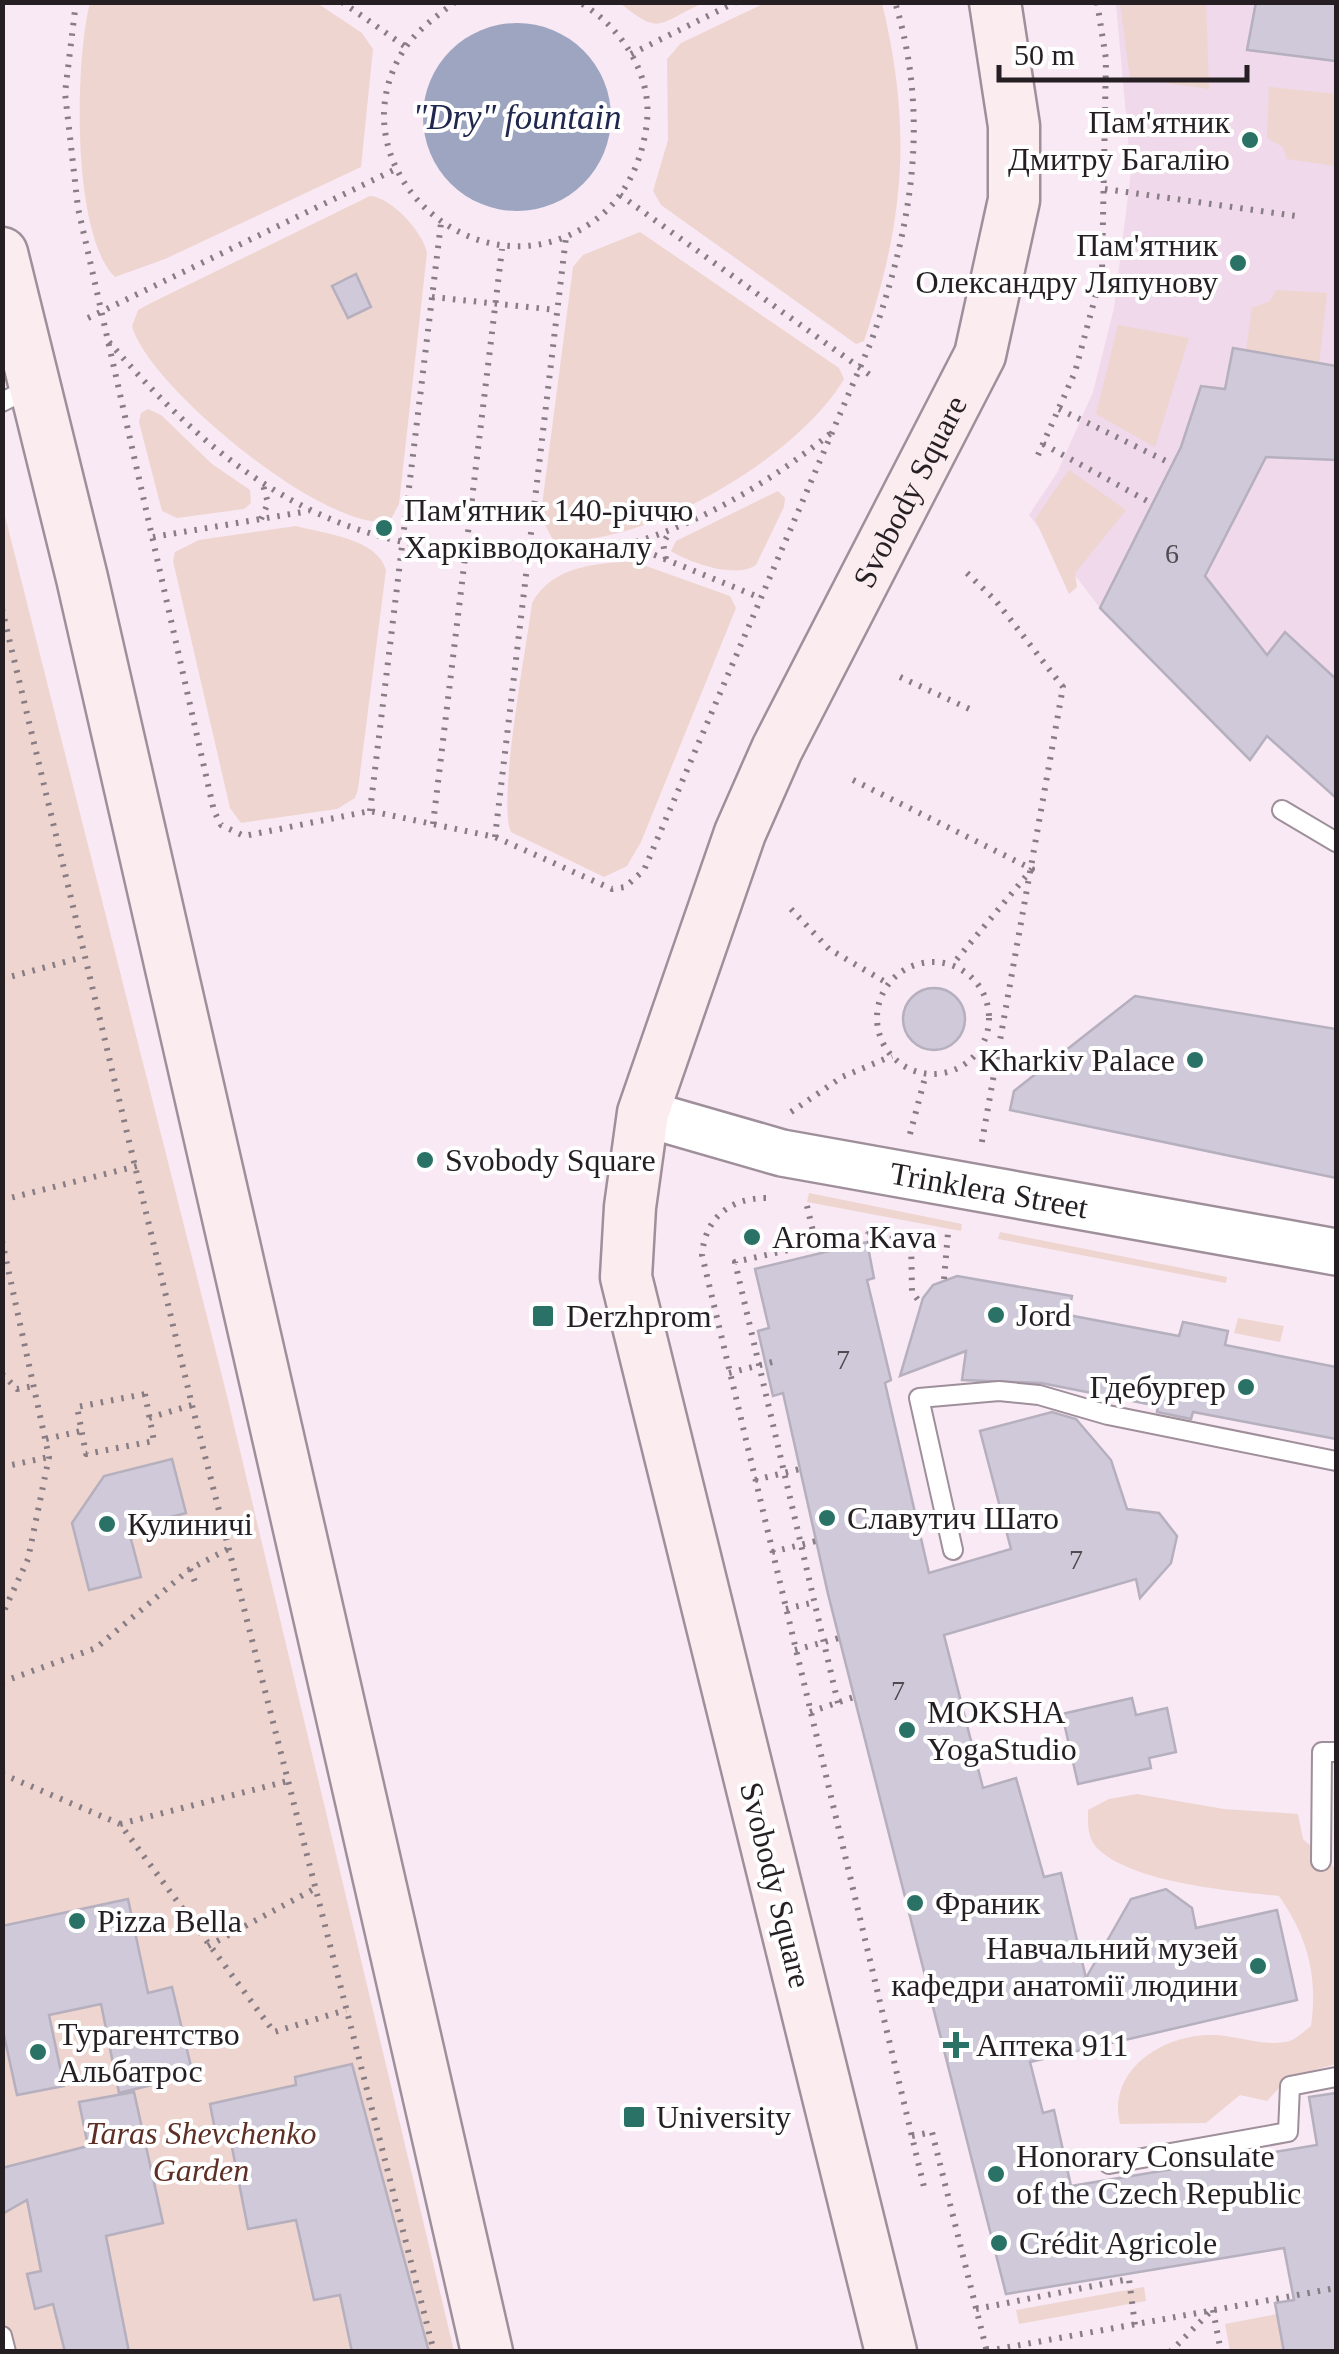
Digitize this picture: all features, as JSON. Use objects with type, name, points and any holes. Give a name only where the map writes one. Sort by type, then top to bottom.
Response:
[{"type":"main road","name":"Svobody Square","points":[[892,2352],[626,1276],[630,1207],[644,1112],[754,799],[980,355],[1014,200],[1014,126],[995,2]]},
{"type":"main road","points":[[2,253],[19,394],[486,2352]]},
{"type":"street","name":"Trinklera Street","points":[[644,1112],[782,1153],[1336,1252]]},
{"type":"lane","points":[[1282,810],[1336,842]]},
{"type":"lane","points":[[953,1550],[919,1398],[999,1391],[1039,1395],[1108,1415],[1336,1461]]},
{"type":"lane","points":[[1321,1860],[1322,1752],[1336,1752]]},
{"type":"lane","points":[[1108,2164],[1288,2132],[1290,2086],[1336,2078]]},
{"type":"lane","points":[[2,2336],[6,2352]]},
{"type":"path","points":[[76,2],[68,54],[66,128],[78,208],[214,811],[232,832],[244,836],[370,811],[494,836],[612,889],[625,888],[645,867],[860,368],[892,282],[913,183],[912,106],[895,2]]},
{"type":"path","points":[[342,2],[406,47]]},
{"type":"path","points":[[455,2],[406,47],[387,100],[386,125],[398,168],[414,198],[441,223],[477,242],[502,248],[524,248],[566,238],[596,220],[620,194],[640,159],[648,109],[631,54],[594,12],[579,2]]},
{"type":"path","points":[[594,12],[596,2]]},
{"type":"path","points":[[631,54],[736,2]]},
{"type":"path","points":[[1038,455],[1075,372],[1102,272],[1106,60],[1097,2]]},
{"type":"path","points":[[88,318],[398,168]]},
{"type":"path","points":[[1105,189],[1296,216]]},
{"type":"path","points":[[620,194],[870,374]]},
{"type":"path","points":[[370,811],[441,223]]},
{"type":"path","points":[[494,836],[566,238]]},
{"type":"path","points":[[433,824],[502,248]]},
{"type":"path","points":[[432,298],[557,310]]},
{"type":"path","points":[[108,341],[148,386],[258,480],[311,510],[402,545],[528,558],[566,557],[624,543],[675,526],[766,481],[832,432]]},
{"type":"path","points":[[1059,408],[1172,464]]},
{"type":"path","points":[[1043,444],[1152,503]]},
{"type":"path","points":[[258,480],[268,496],[267,510],[261,519]]},
{"type":"path","points":[[153,537],[311,510]]},
{"type":"path","points":[[667,561],[663,543],[675,526]]},
{"type":"path","points":[[624,543],[761,598]]},
{"type":"path","points":[[966,573],[996,601],[1063,687],[981,1147]]},
{"type":"path","points":[[2,609],[138,1166],[192,1406],[434,2352]]},
{"type":"path","points":[[900,677],[976,712]]},
{"type":"path","points":[[854,780],[1032,869]]},
{"type":"path","points":[[226,840],[232,832]]},
{"type":"path","points":[[645,867],[656,871]]},
{"type":"path","points":[[952,965],[1032,869]]},
{"type":"path","points":[[791,909],[829,949],[887,983]]},
{"type":"path","points":[[2,979],[84,957]]},
{"type":"path","points":[[917,964],[952,965],[968,973],[988,1002],[987,1037],[963,1066],[945,1074],[926,1074],[892,1056],[877,1021],[887,983],[917,964]]},
{"type":"path","points":[[987,1037],[1002,1042]]},
{"type":"path","points":[[791,1112],[842,1077],[892,1056]]},
{"type":"path","points":[[910,1134],[926,1074]]},
{"type":"path","points":[[2,1200],[138,1166]]},
{"type":"path","points":[[766,1198],[742,1200],[723,1211],[703,1241],[705,1272],[924,2187]]},
{"type":"path","points":[[807,1206],[816,1244]]},
{"type":"path","points":[[911,1226],[912,1292],[922,1304]]},
{"type":"path","points":[[838,1703],[735,1262],[868,1232],[870,1242],[911,1236]]},
{"type":"path","points":[[944,1279],[948,1233]]},
{"type":"path","points":[[2,1615],[28,1559],[49,1457],[3,1245]]},
{"type":"path","points":[[803,1246],[806,1257]]},
{"type":"path","points":[[729,1373],[776,1361]]},
{"type":"path","points":[[2,1374],[16,1389],[34,1386]]},
{"type":"path","points":[[144,1394],[154,1441],[86,1454],[81,1432],[77,1407],[144,1394]]},
{"type":"path","points":[[149,1418],[192,1406]]},
{"type":"path","points":[[46,1439],[81,1432]]},
{"type":"path","points":[[2,1468],[49,1457]]},
{"type":"path","points":[[755,1480],[800,1468]]},
{"type":"path","points":[[772,1552],[816,1541]]},
{"type":"path","points":[[2,1682],[96,1648],[190,1569],[230,1548]]},
{"type":"path","points":[[190,1569],[195,1582]]},
{"type":"path","points":[[786,1609],[814,1602]]},
{"type":"path","points":[[796,1650],[839,1638]]},
{"type":"path","points":[[810,1712],[854,1697]]},
{"type":"path","points":[[2,1774],[120,1824],[274,2032],[346,2010]]},
{"type":"path","points":[[120,1824],[288,1781]]},
{"type":"path","points":[[208,1946],[314,1889]]},
{"type":"path","points":[[295,2013],[298,2024]]},
{"type":"path","points":[[912,2136],[932,2132],[986,2351],[1336,2288]]},
{"type":"path","points":[[976,2308],[1129,2279],[1135,2325]]},
{"type":"path","points":[[1170,2352],[1213,2309]]},
{"type":"path","points":[[1213,2309],[1221,2352]]},
{"type":"shaded area","points":[[1116,3],[1336,3],[1336,798],[1268,736],[1250,760],[1100,608],[1029,515],[1057,473],[1093,392],[1114,308],[1131,172]]},
{"type":"green space","points":[[90,3],[317,3],[362,33],[373,49],[361,167],[165,259],[115,277],[101,255],[90,224],[80,145],[81,64]]},
{"type":"green space","points":[[620,3],[703,3],[667,21],[652,23]]},
{"type":"green space","points":[[765,3],[882,3],[898,91],[900,173],[896,214],[878,297],[864,341],[856,344],[661,205],[653,191],[668,140],[667,59],[681,43]]},
{"type":"green space","points":[[1120,3],[1206,3],[1209,89],[1130,78]]},
{"type":"green space","points":[[1269,87],[1336,94],[1336,166],[1287,159],[1283,147],[1267,138]]},
{"type":"green space","points":[[370,196],[387,202],[405,217],[427,253],[399,504],[390,521],[362,519],[326,505],[244,452],[170,384],[145,352],[132,326],[138,310]]},
{"type":"green space","points":[[640,232],[839,368],[844,379],[822,409],[792,438],[716,492],[631,529],[590,539],[553,540],[544,523],[542,505],[573,267],[583,255]]},
{"type":"green space","points":[[1276,290],[1327,293],[1319,365],[1245,358],[1252,308],[1270,301]]},
{"type":"green space","points":[[1118,325],[1189,338],[1155,447],[1096,414]]},
{"type":"green space","points":[[148,409],[161,415],[212,464],[250,490],[251,503],[244,509],[177,518],[162,511],[139,422],[141,413]]},
{"type":"green space","points":[[1069,470],[1126,510],[1075,573],[1077,587],[1069,594],[1035,519]]},
{"type":"green space","points":[[778,491],[785,498],[784,507],[756,565],[725,570],[671,551],[676,541]]},
{"type":"green space","name":"Taras Shevchenko Garden","points":[[3,508],[227,1396],[454,2351],[3,2351]]},
{"type":"green space","points":[[296,526],[361,544],[381,559],[386,570],[358,789],[355,798],[337,809],[241,823],[230,808],[173,561],[175,552],[199,540]]},
{"type":"green space","points":[[632,561],[730,596],[736,608],[641,842],[627,866],[604,877],[511,832],[510,757],[532,603],[540,591],[562,574]]},
{"type":"green space","points":[[809,1193],[962,1224],[961,1231],[807,1202]]},
{"type":"green space","points":[[1000,1232],[1227,1277],[1226,1283],[998,1239]]},
{"type":"green space","points":[[1238,1318],[1284,1326],[1280,1342],[1234,1333]]},
{"type":"green space","points":[[1137,1794],[1224,1809],[1298,1814],[1303,1839],[1336,1869],[1336,2064],[1289,2077],[1267,2101],[1240,2095],[1206,2123],[1120,2124],[1118,2105],[1122,2087],[1143,2059],[1176,2041],[1213,2035],[1273,2043],[1297,2037],[1311,2026],[1313,1990],[1309,1958],[1279,1896],[1157,1877],[1133,1870],[1097,1848],[1090,1835],[1088,1810],[1109,1799]]},
{"type":"green space","points":[[1144,2287],[1146,2301],[1019,2324],[1016,2310]]},
{"type":"green space","points":[[1277,2314],[1284,2351],[1230,2351],[1225,2324]]},
{"type":"water","name":"\"Dry\" fountain","points":[[517,23],[553,30],[583,51],[604,81],[611,117],[604,153],[583,183],[553,204],[517,211],[481,204],[451,183],[430,153],[423,117],[430,81],[451,51],[481,30]]},
{"type":"building","points":[[1256,2],[1336,2],[1336,61],[1247,50]]},
{"type":"building","points":[[356,274],[371,307],[348,318],[332,286]]},
{"type":"building","points":[[1233,348],[1336,366],[1336,460],[1266,457],[1205,576],[1267,655],[1285,632],[1336,679],[1336,798],[1267,736],[1250,760],[1100,608],[1181,447],[1201,386],[1225,389]]},
{"type":"building","points":[[934,988],[956,997],[965,1019],[956,1041],[934,1050],[912,1041],[903,1019],[912,997]]},
{"type":"building","name":"Kharkiv Palace","points":[[1135,996],[1336,1029],[1336,1178],[1010,1110],[1014,1091]]},
{"type":"building","points":[[867,1242],[874,1278],[867,1280],[891,1380],[885,1383],[929,1573],[1011,1549],[980,1431],[1052,1412],[1076,1419],[1111,1460],[1127,1509],[1159,1513],[1177,1536],[1171,1563],[1140,1598],[1136,1579],[944,1635],[983,1788],[1016,1778],[1044,1877],[1061,1873],[1086,1978],[1131,1899],[1166,1889],[1192,1908],[1196,1928],[1277,1910],[1297,2000],[1030,2062],[1043,2113],[1054,2110],[1071,2186],[1317,2145],[1309,2097],[1336,2093],[1336,2352],[1284,2352],[1275,2303],[1294,2300],[1284,2248],[1006,2294],[828,1594],[783,1393],[773,1396],[758,1331],[769,1328],[755,1269]]},
{"type":"building","points":[[957,1276],[1072,1296],[1068,1315],[1179,1336],[1183,1322],[1228,1331],[1225,1345],[1336,1367],[1336,1439],[1193,1412],[1191,1419],[1157,1412],[1158,1406],[1041,1383],[962,1380],[966,1351],[900,1376],[923,1298],[933,1285]]},
{"type":"building","name":"Кулиничі","points":[[172,1459],[186,1513],[128,1528],[141,1577],[89,1590],[72,1523],[104,1476]]},
{"type":"building","points":[[1132,1698],[1136,1715],[1167,1708],[1176,1752],[1149,1758],[1151,1768],[1078,1784],[1062,1714]]},
{"type":"building","points":[[128,1899],[148,1993],[172,1987],[193,2075],[119,2093],[101,2004],[49,2015],[64,2086],[17,2095],[2,2026],[2,1926]]},
{"type":"building","points":[[352,2064],[429,2352],[352,2352],[340,2295],[314,2300],[296,2220],[248,2229],[230,2137],[217,2140],[210,2104],[296,2085],[295,2077]]},
{"type":"building","points":[[134,2092],[163,2223],[106,2236],[129,2352],[65,2352],[53,2304],[35,2309],[27,2274],[41,2271],[27,2200],[2,2214],[2,2168],[88,2146],[79,2102]]},
{"type":"place","name":"Пам'ятник Дмитру Багалію","points":[[1250,140]]},
{"type":"place","name":"Пам'ятник Олександру Ляпунову","points":[[1238,263]]},
{"type":"place","name":"Пам'ятник 140-річчю Харківводоканалу","points":[[384,528]]},
{"type":"place","name":"Kharkiv Palace","points":[[1195,1060]]},
{"type":"place","name":"Svobody Square","points":[[425,1160]]},
{"type":"place","name":"Aroma Kava","points":[[752,1237]]},
{"type":"place","name":"Jord","points":[[996,1315]]},
{"type":"place","name":"Derzhprom","points":[[543,1316]]},
{"type":"place","name":"Гдебургер","points":[[1246,1387]]},
{"type":"place","name":"Славутич Шато","points":[[827,1518]]},
{"type":"place","name":"Кулиничі","points":[[107,1524]]},
{"type":"place","name":"MOKSHA YogaStudio","points":[[907,1730]]},
{"type":"place","name":"Франик","points":[[915,1903]]},
{"type":"place","name":"Pizza Bella","points":[[77,1921]]},
{"type":"place","name":"Навчальний музей кафедри анатомії людини","points":[[1258,1966]]},
{"type":"place","name":"Аптека 911","points":[[956,2045]]},
{"type":"place","name":"Турагентство Альбатрос","points":[[38,2052]]},
{"type":"place","name":"University","points":[[634,2117]]},
{"type":"place","name":"Honorary Consulate of the Czech Republic","points":[[996,2174]]},
{"type":"place","name":"Crédit Agricole","points":[[999,2243]]}]
